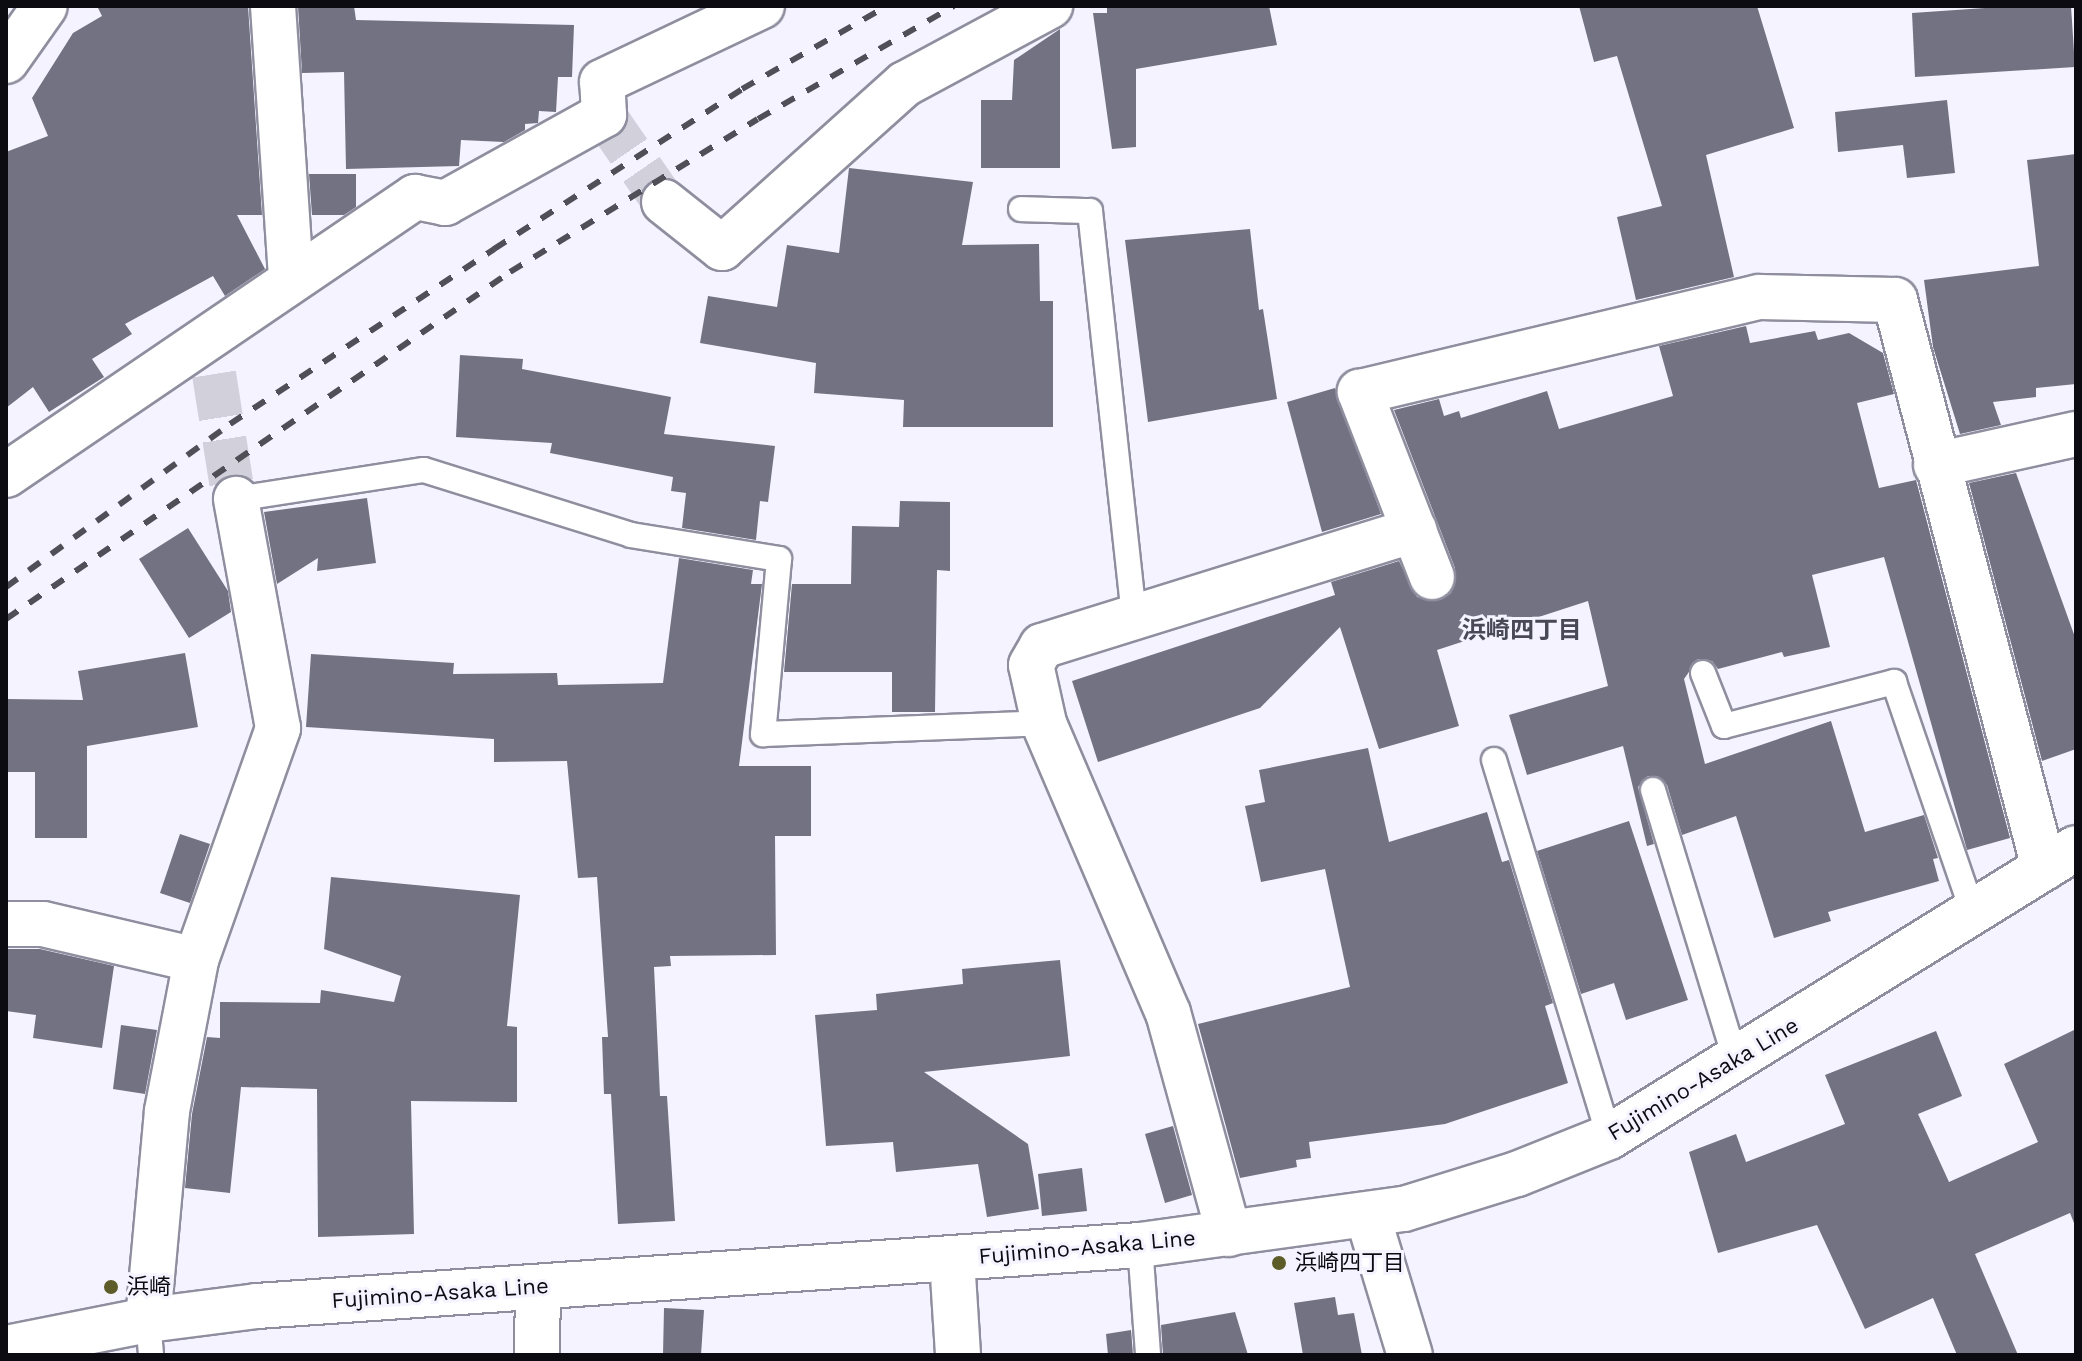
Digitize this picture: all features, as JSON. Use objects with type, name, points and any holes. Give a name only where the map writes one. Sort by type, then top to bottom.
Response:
[{"type":"street","points":[[6,61],[45,6]]},
{"type":"street","points":[[273,6],[291,279]]},
{"type":"street","points":[[6,475],[214,354],[291,279],[415,197],[445,203],[604,115],[602,82],[762,6]]},
{"type":"street","points":[[664,202],[722,248],[905,84],[1050,6]]},
{"type":"street","points":[[1432,577],[1360,392],[1759,297],[1895,300],[1936,465],[2060,858]]},
{"type":"street","points":[[1936,465],[2076,434]]},
{"type":"street","points":[[150,1338],[167,1111],[196,960],[278,728],[234,494]]},
{"type":"street","points":[[1229,1234],[1168,1013],[1044,723],[1031,665],[1042,646],[1414,530]]},
{"type":"street","name":"Fujimino-Asaka Line","points":[[6,1348],[150,1338],[500,1286],[538,1287],[1140,1245],[1368,1217],[1517,1174],[1609,1137],[1736,1062],[2060,858]]},
{"type":"street","points":[[6,924],[43,924],[196,960]]},
{"type":"street","points":[[1368,1217],[1410,1355]]},
{"type":"street","points":[[952,1259],[958,1355]]},
{"type":"street","points":[[537,1355],[538,1287]]},
{"type":"lane","points":[[1021,209],[1090,211],[1134,618]]},
{"type":"lane","points":[[234,494],[424,470],[631,535],[779,559],[763,734],[1044,723]]},
{"type":"lane","points":[[1703,673],[1724,726],[1894,682],[1973,913]]},
{"type":"lane","points":[[1494,760],[1609,1137]]},
{"type":"lane","points":[[1653,790],[1736,1062]]},
{"type":"lane","points":[[1140,1245],[1148,1355]]},
{"type":"building","points":[[97,6],[248,6],[262,215],[237,215],[265,269],[225,296],[213,276],[125,324],[132,334],[92,359],[104,377],[49,412],[33,387],[6,408],[6,152],[48,136],[32,98],[73,33],[102,16]]},
{"type":"building","points":[[298,6],[354,6],[356,20],[574,25],[572,77],[558,77],[556,112],[539,111],[538,123],[525,124],[525,130],[504,142],[461,140],[459,166],[346,169],[344,72],[302,73]]},
{"type":"building","points":[[1107,6],[1269,6],[1277,45],[1136,69],[1136,147],[1112,149],[1093,13],[1107,13]]},
{"type":"building","points":[[1579,6],[1757,6],[1794,128],[1706,155],[1734,277],[1636,300],[1617,217],[1662,206],[1617,56],[1594,62]]},
{"type":"building","points":[[2014,6],[2071,6],[2075,67],[1915,77],[1912,13]]},
{"type":"building","points":[[1060,29],[1060,168],[981,168],[981,100],[1012,100],[1014,60]]},
{"type":"building","points":[[1947,100],[1955,173],[1907,178],[1903,145],[1838,152],[1835,112]]},
{"type":"building","points":[[2076,154],[2076,384],[2036,388],[2036,397],[1993,402],[2001,425],[1960,434],[1933,347],[1924,280],[2039,266],[2027,160]]},
{"type":"building","points":[[849,168],[973,182],[962,245],[1039,244],[1040,301],[1053,301],[1053,427],[903,427],[904,400],[814,393],[816,363],[700,343],[708,296],[777,307],[787,245],[839,253]]},
{"type":"building","points":[[309,174],[356,174],[356,207],[344,215],[312,215]]},
{"type":"building","points":[[1250,229],[1259,310],[1263,309],[1277,399],[1148,422],[1125,240]]},
{"type":"building","points":[[1746,326],[1750,343],[1815,331],[1818,340],[1849,333],[1883,353],[1894,394],[1857,403],[1879,488],[1916,480],[2010,838],[1967,850],[1884,557],[1812,575],[1830,647],[1784,657],[1782,652],[1718,669],[1712,661],[1698,659],[1684,679],[1705,764],[1831,721],[1865,832],[1924,815],[1938,858],[1933,859],[1939,881],[1828,912],[1831,921],[1774,938],[1736,816],[1682,835],[1667,785],[1657,776],[1648,776],[1638,787],[1654,844],[1647,846],[1623,746],[1527,775],[1509,715],[1608,686],[1588,601],[1437,650],[1459,726],[1379,749],[1340,627],[1260,708],[1098,762],[1072,681],[1335,595],[1331,582],[1399,561],[1417,597],[1440,600],[1451,593],[1455,568],[1394,410],[1439,399],[1444,416],[1459,411],[1461,418],[1547,391],[1559,429],[1673,396],[1659,346]]},
{"type":"building","points":[[460,355],[523,359],[522,369],[671,397],[664,434],[775,446],[768,502],[760,501],[756,540],[682,528],[686,493],[671,491],[673,477],[550,453],[552,443],[456,437]]},
{"type":"building","points":[[1335,388],[1381,514],[1322,532],[1287,402]]},
{"type":"building","points":[[2016,473],[2076,640],[2076,749],[2042,761],[1969,483]]},
{"type":"building","points":[[367,498],[376,563],[317,571],[318,558],[277,584],[264,512]]},
{"type":"building","points":[[900,501],[950,502],[950,571],[937,570],[935,712],[892,712],[892,672],[784,672],[792,584],[851,584],[852,526],[899,527]]},
{"type":"building","points":[[188,528],[228,591],[231,612],[189,638],[139,559]]},
{"type":"building","points":[[679,558],[753,570],[751,584],[762,584],[739,766],[811,766],[811,836],[775,836],[776,955],[670,956],[671,966],[654,967],[660,1096],[667,1096],[675,1221],[618,1224],[611,1094],[604,1094],[602,1037],[608,1037],[597,877],[578,878],[567,761],[494,762],[494,739],[306,727],[311,654],[454,663],[453,674],[557,673],[558,685],[663,683]]},
{"type":"building","points":[[185,653],[198,727],[87,746],[87,838],[35,838],[35,772],[6,772],[6,699],[83,700],[78,671]]},
{"type":"building","points":[[1368,748],[1389,842],[1487,812],[1502,862],[1509,860],[1553,1003],[1545,1006],[1568,1083],[1445,1124],[1309,1142],[1311,1158],[1296,1160],[1297,1167],[1240,1178],[1198,1024],[1350,987],[1325,869],[1261,882],[1245,806],[1265,802],[1259,770]]},
{"type":"building","points":[[1629,821],[1688,1000],[1626,1020],[1614,983],[1581,994],[1537,851]]},
{"type":"building","points":[[180,834],[210,844],[190,903],[160,893]]},
{"type":"building","points":[[331,877],[520,895],[507,1026],[517,1027],[517,1102],[411,1101],[414,1234],[318,1237],[317,1089],[241,1087],[230,1193],[185,1188],[192,1114],[207,1037],[220,1038],[220,1002],[320,1003],[321,990],[394,1002],[401,976],[324,949]]},
{"type":"building","points":[[6,949],[40,949],[114,966],[102,1048],[33,1038],[36,1015],[6,1011]]},
{"type":"building","points":[[1060,960],[1070,1056],[924,1072],[1028,1144],[1039,1209],[987,1217],[978,1164],[896,1172],[893,1142],[826,1146],[815,1015],[877,1010],[876,994],[963,984],[962,969]]},
{"type":"building","points":[[121,1025],[157,1030],[145,1094],[113,1089]]},
{"type":"building","points":[[2076,1029],[2076,1228],[2070,1213],[1975,1254],[2018,1355],[1957,1355],[1933,1298],[1865,1329],[1817,1225],[1718,1253],[1689,1152],[1736,1134],[1746,1162],[1845,1124],[1825,1075],[1936,1031],[1962,1096],[1918,1114],[1949,1182],[2038,1142],[2004,1064]]},
{"type":"building","points":[[1173,1126],[1192,1195],[1165,1203],[1145,1134]]},
{"type":"building","points":[[1082,1168],[1087,1211],[1042,1216],[1038,1174]]},
{"type":"building","points":[[1335,1297],[1338,1315],[1354,1313],[1362,1355],[1303,1355],[1294,1303]]},
{"type":"building","points":[[664,1308],[704,1310],[701,1355],[663,1355]]},
{"type":"building","points":[[1235,1312],[1248,1355],[1163,1355],[1161,1325]]},
{"type":"building","points":[[1131,1330],[1133,1355],[1108,1355],[1106,1334]]},
{"type":"tunnel","points":[[604,115],[664,202]]},
{"type":"tunnel","points":[[214,374],[232,488]]},
{"type":"railway","points":[[6,587],[230,424],[494,249],[742,89],[887,6]]},
{"type":"railway","points":[[6,619],[510,272],[758,119],[954,6]]},
{"type":"place","name":"浜崎四丁目","points":[[1279,1263]]},
{"type":"place","name":"浜崎","points":[[111,1287]]},
{"type":"district","name":"浜崎四丁目","points":[[1522,631]]}]
